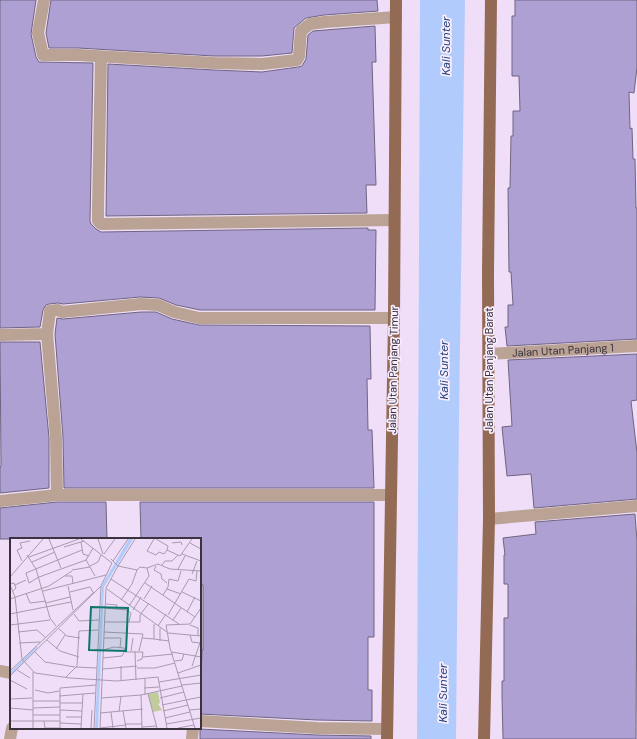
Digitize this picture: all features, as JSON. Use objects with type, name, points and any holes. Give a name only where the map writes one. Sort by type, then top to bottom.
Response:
[{"type":"main road","name":"Jalan Utan Panjang Timur","points":[[387,734],[394,318],[396,0]]},
{"type":"main road","name":"Jalan Utan Panjang Barat","points":[[484,739],[489,519],[489,96],[491,0]]},
{"type":"street","points":[[44,0],[38,33],[43,55],[78,55],[262,64],[297,60],[299,56],[301,31],[310,24],[396,18]]},
{"type":"street","points":[[101,57],[98,208],[98,221],[101,224],[394,220]]},
{"type":"street","points":[[57,495],[56,438],[47,334],[50,312],[58,310],[62,312],[140,304],[158,305],[174,312],[199,318],[394,318]]},
{"type":"street","points":[[0,335],[47,334]]},
{"type":"street","name":"Jalan Utan Panjang 1","points":[[489,354],[637,346]]},
{"type":"street","points":[[0,501],[57,495],[391,495]]},
{"type":"street","points":[[489,519],[637,506]]},
{"type":"street","points":[[0,671],[10,673]]},
{"type":"street","points":[[201,721],[387,734]]},
{"type":"street","points":[[10,739],[12,729]]},
{"type":"street","points":[[192,739],[193,729]]},
{"type":"water","name":"Kali Sunter","points":[[420,0],[465,0],[456,739],[417,739]]},
{"type":"building","points":[[0,0],[36,0],[31,34],[36,57],[39,62],[93,63],[90,221],[96,229],[101,232],[368,228],[368,230],[376,230],[375,310],[200,310],[176,305],[159,298],[140,297],[49,304],[46,305],[43,310],[40,327],[0,328]]},
{"type":"building","points":[[51,0],[377,0],[378,11],[324,15],[306,18],[294,28],[292,53],[262,56],[214,56],[78,48],[49,48],[46,33]]},
{"type":"building","points":[[515,0],[637,0],[637,67],[634,93],[629,92],[630,129],[632,128],[633,159],[635,159],[637,208],[637,339],[507,346],[505,327],[508,327],[508,305],[513,305],[511,272],[509,272],[508,188],[510,188],[513,111],[520,111],[519,76],[512,76],[512,16],[515,16]]},
{"type":"building","points":[[375,26],[376,62],[372,62],[376,185],[366,185],[367,213],[106,216],[108,64],[262,72],[298,67],[302,66],[306,59],[308,35],[313,31]]},
{"type":"building","points":[[156,312],[172,319],[199,325],[370,326],[371,379],[367,379],[368,430],[372,430],[374,488],[64,488],[63,437],[55,334],[57,318],[63,319]]},
{"type":"building","points":[[0,342],[40,342],[49,438],[49,488],[0,493]]},
{"type":"building","points":[[637,354],[637,400],[631,401],[637,453],[637,499],[534,508],[531,474],[507,476],[502,427],[512,426],[508,360]]},
{"type":"building","points":[[57,502],[106,502],[107,538],[0,539],[0,508]]},
{"type":"building","points":[[140,502],[374,502],[374,637],[368,637],[368,690],[372,690],[372,721],[317,720],[201,714],[203,585],[201,585],[201,538],[141,538]]},
{"type":"building","points":[[635,514],[637,541],[636,739],[503,739],[502,681],[504,681],[504,618],[508,618],[508,584],[504,584],[505,555],[503,538],[536,534],[535,522]]},
{"type":"building","points":[[200,729],[317,735],[371,736],[371,739],[200,739]]}]
